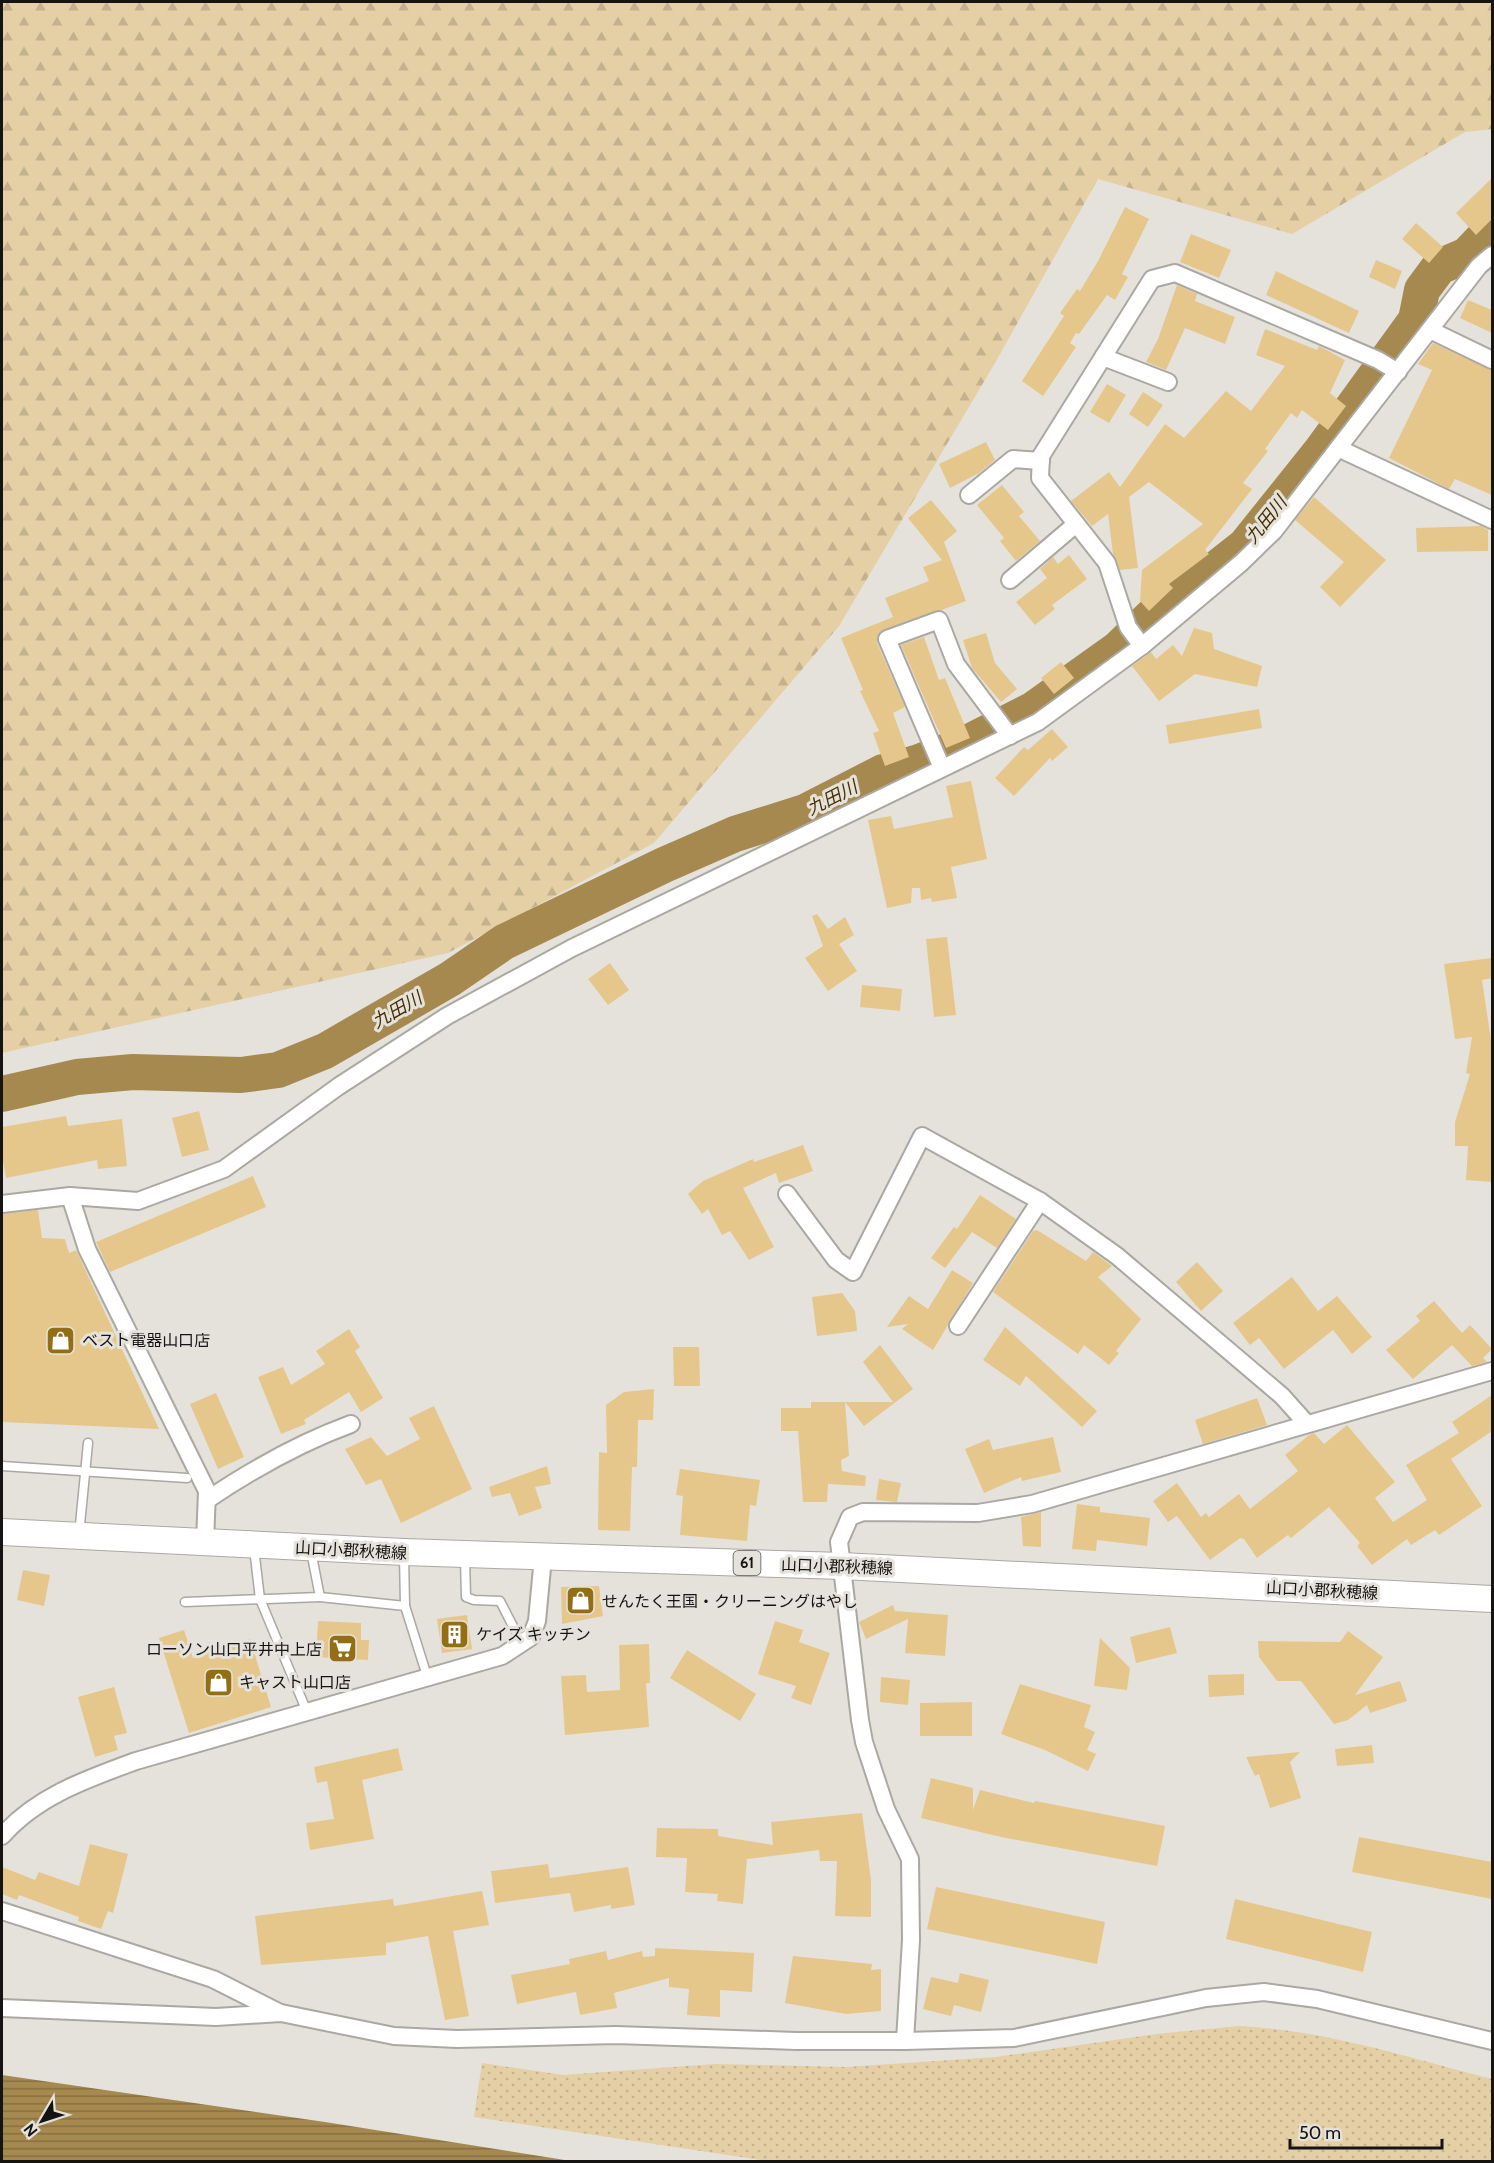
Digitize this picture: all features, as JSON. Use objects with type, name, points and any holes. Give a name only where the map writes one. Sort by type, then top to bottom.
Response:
[{"type":"main road","name":"山口小郡秋穂線","points":[[2,1532],[404,1552],[842,1566],[1492,1599]]},
{"type":"street","points":[[2,1204],[70,1196],[138,1200],[224,1169],[339,1086],[447,1016],[572,948],[1004,729],[1038,722],[1141,644],[1241,563],[1274,531],[1340,449],[1389,367],[1430,330],[1479,266],[1492,255]]},
{"type":"street","points":[[1141,644],[1128,627],[1107,563],[1040,478],[1041,456],[1152,279],[1175,273],[1389,367]]},
{"type":"street","points":[[1430,330],[1492,360]]},
{"type":"street","points":[[1103,357],[1168,382]]},
{"type":"street","points":[[1340,449],[1492,520]]},
{"type":"street","points":[[969,495],[1013,459],[1041,461]]},
{"type":"street","points":[[1010,580],[1076,524]]},
{"type":"street","points":[[939,762],[887,639],[939,620],[956,664],[1004,729]]},
{"type":"street","points":[[786,1194],[836,1260],[853,1272],[922,1136],[1040,1201],[1117,1256],[1282,1396],[1307,1424]]},
{"type":"street","points":[[70,1196],[87,1250],[207,1491],[204,1543]]},
{"type":"street","points":[[958,1326],[1040,1201]]},
{"type":"street","points":[[906,2041],[911,1940],[910,1859],[886,1809],[864,1742],[839,1542],[843,1527],[850,1518],[863,1512],[978,1513],[1032,1504],[1492,1371]]},
{"type":"street","points":[[207,1500],[253,1468],[314,1438],[351,1424]]},
{"type":"street","points":[[2,1836],[40,1802],[83,1780],[136,1761],[502,1656],[531,1637],[537,1622],[543,1557]]},
{"type":"street","points":[[2,1911],[213,1979],[281,2013]]},
{"type":"street","points":[[2,2008],[216,2017],[281,2013],[394,2036],[458,2039],[616,2035],[796,2041],[906,2041],[1014,2038],[1206,1998],[1264,1992],[1317,1999],[1492,2041]]},
{"type":"lane","points":[[79,1535],[88,1443]]},
{"type":"lane","points":[[2,1466],[187,1478]]},
{"type":"lane","points":[[253,1545],[260,1599],[307,1712]]},
{"type":"lane","points":[[310,1548],[320,1597]]},
{"type":"lane","points":[[404,1552],[405,1606],[427,1676]]},
{"type":"lane","points":[[465,1554],[466,1597],[474,1600],[500,1601],[522,1644]]},
{"type":"lane","points":[[185,1602],[320,1597],[405,1606]]},
{"type":"green space","points":[[2,2],[1492,2],[1492,129],[1465,132],[1292,234],[1098,179],[995,363],[839,626],[654,843],[448,953],[2,1053]]},
{"type":"green space","points":[[1239,2026],[1335,2039],[1492,2079],[1492,2161],[767,2161],[474,2117],[482,2063],[563,2075],[715,2064],[846,2067],[996,2057],[1156,2034]]},
{"type":"shaded area","points":[[2,2075],[325,2122],[571,2161],[2,2161]]},
{"type":"building","points":[[1492,178],[1492,219],[1476,235],[1456,213]]},
{"type":"building","points":[[1125,207],[1149,219],[1122,274],[1128,277],[1115,300],[1107,295],[1079,334],[1076,333],[1070,343],[1076,347],[1043,396],[1022,381],[1064,316],[1060,313],[1077,289],[1080,291],[1098,261]]},
{"type":"building","points":[[1416,223],[1443,247],[1429,263],[1402,239]]},
{"type":"building","points":[[1191,234],[1231,250],[1219,278],[1180,262]]},
{"type":"building","points":[[1376,260],[1402,271],[1395,289],[1369,277]]},
{"type":"building","points":[[1276,271],[1359,311],[1349,333],[1266,295]]},
{"type":"building","points":[[1177,285],[1197,294],[1195,301],[1235,317],[1225,344],[1185,328],[1166,370],[1146,362],[1158,339]]},
{"type":"building","points":[[1468,300],[1492,310],[1492,333],[1460,318]]},
{"type":"building","points":[[1265,329],[1317,350],[1319,346],[1345,360],[1330,393],[1346,406],[1328,430],[1302,410],[1297,418],[1291,413],[1265,449],[1268,451],[1243,483],[1252,489],[1205,550],[1209,554],[1169,584],[1173,588],[1149,611],[1140,601],[1142,570],[1203,524],[1149,482],[1129,497],[1138,568],[1120,570],[1113,554],[1108,514],[1092,526],[1071,501],[1109,472],[1120,487],[1165,424],[1184,438],[1226,391],[1251,411],[1285,366],[1256,355]]},
{"type":"building","points":[[1433,343],[1492,370],[1492,495],[1455,479],[1449,489],[1389,458],[1432,370],[1418,364]]},
{"type":"building","points":[[1107,384],[1126,395],[1109,423],[1090,412]]},
{"type":"building","points":[[1143,392],[1163,405],[1148,427],[1129,414]]},
{"type":"building","points":[[986,442],[995,460],[979,473],[950,488],[939,464]]},
{"type":"building","points":[[1002,485],[1024,512],[1019,516],[1040,541],[1016,561],[1000,541],[1004,538],[977,505]]},
{"type":"building","points":[[1314,497],[1386,560],[1340,607],[1320,587],[1344,562],[1295,520]]},
{"type":"building","points":[[931,500],[957,531],[944,542],[966,601],[879,633],[877,643],[905,707],[893,713],[909,757],[885,766],[873,733],[879,731],[860,691],[863,690],[841,638],[893,617],[885,598],[929,581],[923,567],[942,560],[908,518]]},
{"type":"building","points":[[1481,526],[1488,530],[1488,551],[1417,552],[1416,528]]},
{"type":"building","points":[[1069,555],[1087,579],[1052,605],[1055,609],[1035,625],[1016,602],[1047,578],[1040,569],[1053,557],[1058,564]]},
{"type":"building","points":[[1194,628],[1212,633],[1214,649],[1262,666],[1257,687],[1195,674],[1159,701],[1132,666],[1151,652],[1156,659],[1173,645],[1182,656]]},
{"type":"building","points":[[986,633],[995,663],[1017,689],[1001,702],[972,668],[963,640]]},
{"type":"building","points":[[924,637],[939,680],[945,678],[970,738],[946,748],[901,645]]},
{"type":"building","points":[[1061,662],[1074,678],[1054,694],[1041,678]]},
{"type":"building","points":[[1259,709],[1262,728],[1169,744],[1166,725]]},
{"type":"building","points":[[1052,729],[1068,747],[1052,761],[1050,758],[1014,796],[995,778],[1024,747],[1028,750]]},
{"type":"building","points":[[971,781],[987,859],[951,867],[957,898],[932,902],[931,898],[921,900],[920,888],[912,888],[911,903],[887,908],[868,820],[891,816],[894,829],[953,817],[946,786]]},
{"type":"building","points":[[817,914],[828,929],[845,917],[854,935],[839,944],[857,971],[828,991],[805,958],[823,946],[812,916]]},
{"type":"building","points":[[947,937],[956,1015],[934,1017],[926,939]]},
{"type":"building","points":[[1492,958],[1492,978],[1482,980],[1492,1047],[1492,1182],[1466,1180],[1468,1146],[1455,1146],[1455,1122],[1470,1074],[1466,1073],[1472,1037],[1455,1039],[1444,964]]},
{"type":"building","points":[[610,963],[629,990],[608,1005],[588,979]]},
{"type":"building","points":[[862,985],[902,989],[900,1011],[860,1007]]},
{"type":"building","points":[[199,1111],[209,1150],[182,1157],[172,1118]]},
{"type":"building","points":[[66,1116],[68,1126],[122,1119],[127,1166],[98,1169],[97,1160],[6,1178],[2,1156],[2,1127]]},
{"type":"building","points":[[803,1145],[813,1171],[779,1183],[776,1173],[743,1188],[774,1247],[749,1260],[730,1231],[722,1235],[708,1209],[702,1214],[688,1194],[703,1181],[753,1159],[754,1162]]},
{"type":"building","points":[[253,1176],[266,1207],[110,1272],[96,1242]]},
{"type":"building","points":[[980,1195],[1016,1219],[997,1248],[972,1232],[945,1268],[931,1258],[954,1227],[957,1229]]},
{"type":"building","name":"ベスト電器山口店","points":[[38,1210],[42,1238],[65,1239],[69,1253],[76,1250],[159,1429],[2,1422],[2,1214]]},
{"type":"building","points":[[1037,1230],[1086,1261],[1093,1252],[1112,1266],[1098,1277],[1141,1319],[1116,1351],[1119,1353],[1109,1365],[1084,1345],[1078,1354],[993,1292],[1033,1231]]},
{"type":"building","points":[[1197,1262],[1223,1291],[1201,1311],[1176,1282]]},
{"type":"building","points":[[952,1270],[973,1283],[933,1350],[902,1329],[908,1324],[887,1327],[909,1296],[928,1309]]},
{"type":"building","points":[[1292,1277],[1318,1311],[1337,1296],[1372,1337],[1352,1354],[1333,1330],[1284,1369],[1259,1338],[1250,1345],[1233,1323]]},
{"type":"building","points":[[842,1293],[855,1311],[857,1331],[817,1336],[812,1297]]},
{"type":"building","points":[[1434,1301],[1462,1333],[1470,1325],[1492,1349],[1483,1358],[1487,1362],[1472,1366],[1452,1345],[1413,1379],[1386,1350],[1420,1321],[1416,1316]]},
{"type":"building","points":[[1005,1327],[1097,1411],[1082,1427],[1026,1376],[1020,1386],[983,1360]]},
{"type":"building","points":[[349,1329],[360,1347],[355,1351],[383,1398],[361,1412],[349,1392],[304,1420],[306,1424],[281,1434],[258,1377],[283,1367],[291,1385],[325,1364],[316,1351]]},
{"type":"building","points":[[880,1345],[913,1389],[864,1426],[845,1402],[893,1402],[863,1362]]},
{"type":"building","points":[[673,1347],[699,1347],[700,1386],[674,1386]]},
{"type":"building","points":[[654,1389],[653,1420],[638,1420],[637,1467],[632,1467],[630,1531],[598,1530],[599,1452],[607,1453],[606,1405],[624,1392]]},
{"type":"building","points":[[216,1393],[244,1457],[218,1469],[190,1404]]},
{"type":"building","points":[[1492,1395],[1492,1431],[1451,1459],[1482,1506],[1439,1535],[1435,1530],[1411,1545],[1407,1539],[1372,1565],[1357,1546],[1360,1543],[1329,1507],[1291,1538],[1288,1535],[1257,1558],[1244,1539],[1240,1538],[1210,1560],[1177,1516],[1168,1522],[1153,1501],[1177,1483],[1201,1517],[1206,1513],[1209,1517],[1239,1494],[1250,1509],[1298,1471],[1285,1455],[1309,1435],[1314,1433],[1324,1444],[1347,1425],[1395,1482],[1375,1498],[1393,1522],[1427,1500],[1406,1465],[1459,1433],[1452,1422]]},
{"type":"building","points":[[1257,1398],[1267,1425],[1203,1444],[1195,1420]]},
{"type":"building","points":[[811,1402],[845,1402],[849,1456],[841,1460],[842,1471],[866,1476],[865,1486],[828,1484],[827,1502],[803,1502],[798,1431],[781,1431],[781,1408],[811,1408]]},
{"type":"building","points":[[434,1406],[472,1489],[401,1523],[381,1479],[366,1485],[345,1449],[371,1437],[387,1456],[420,1439],[409,1418]]},
{"type":"building","points":[[1053,1437],[1061,1472],[1022,1481],[1021,1477],[984,1493],[965,1449],[989,1439],[993,1450]]},
{"type":"building","points":[[547,1466],[551,1484],[535,1487],[542,1508],[519,1516],[510,1493],[492,1497],[489,1487]]},
{"type":"building","points":[[680,1469],[760,1480],[756,1506],[750,1505],[747,1541],[680,1535],[683,1496],[676,1495]]},
{"type":"building","points":[[879,1479],[901,1483],[897,1502],[876,1500]]},
{"type":"building","points":[[1077,1504],[1100,1507],[1100,1512],[1150,1518],[1147,1546],[1097,1540],[1096,1551],[1072,1549]]},
{"type":"building","points":[[1041,1512],[1041,1547],[1023,1546],[1021,1517]]},
{"type":"building","points":[[23,1570],[50,1575],[44,1606],[17,1600]]},
{"type":"building","name":"せんたく王国・クリーニングはやし","points":[[599,1586],[603,1616],[562,1624],[561,1587]]},
{"type":"building","points":[[893,1605],[895,1611],[948,1615],[945,1656],[905,1653],[908,1619],[866,1639],[859,1622]]},
{"type":"building","name":"ケイズ キッチン","points":[[467,1615],[472,1649],[442,1653],[437,1619]]},
{"type":"building","name":"ローソン山口平井中上店","points":[[318,1621],[361,1623],[361,1640],[369,1640],[368,1660],[316,1657]]},
{"type":"building","points":[[775,1621],[803,1630],[799,1642],[830,1653],[811,1705],[791,1698],[796,1686],[758,1674]]},
{"type":"building","points":[[1170,1627],[1177,1653],[1136,1663],[1130,1637]]},
{"type":"building","name":"キャスト山口店","points":[[184,1630],[193,1658],[250,1639],[271,1707],[189,1733],[159,1638]]},
{"type":"building","points":[[1348,1631],[1383,1657],[1355,1695],[1400,1681],[1407,1701],[1370,1713],[1367,1705],[1348,1720],[1334,1724],[1301,1681],[1277,1681],[1259,1657],[1258,1641],[1340,1642]]},
{"type":"building","points":[[1100,1638],[1130,1668],[1127,1690],[1094,1686]]},
{"type":"building","points":[[649,1644],[650,1683],[646,1683],[649,1727],[565,1735],[561,1676],[586,1675],[587,1692],[620,1690],[619,1645]]},
{"type":"building","points":[[687,1650],[756,1694],[740,1721],[670,1678]]},
{"type":"building","points":[[1244,1674],[1244,1695],[1209,1697],[1208,1675]]},
{"type":"building","points":[[881,1677],[910,1680],[908,1705],[880,1702]]},
{"type":"building","points":[[1020,1684],[1091,1705],[1084,1727],[1095,1732],[1087,1750],[1096,1754],[1088,1771],[1045,1750],[1001,1734]]},
{"type":"building","points":[[114,1687],[127,1733],[114,1736],[118,1750],[95,1757],[78,1697]]},
{"type":"building","points":[[972,1702],[972,1736],[920,1736],[920,1703]]},
{"type":"building","points":[[1372,1745],[1374,1763],[1337,1766],[1335,1749]]},
{"type":"building","points":[[398,1748],[403,1770],[362,1780],[374,1839],[310,1850],[306,1823],[334,1819],[327,1781],[317,1783],[314,1767]]},
{"type":"building","points":[[1300,1752],[1290,1762],[1301,1798],[1270,1808],[1259,1774],[1255,1776],[1246,1757]]},
{"type":"building","points":[[931,1778],[973,1788],[973,1810],[980,1790],[1034,1803],[1035,1801],[1165,1826],[1157,1866],[1001,1837],[921,1818]]},
{"type":"building","points":[[862,1813],[871,1880],[871,1917],[835,1916],[837,1861],[820,1861],[819,1850],[747,1859],[743,1904],[717,1901],[718,1894],[685,1892],[687,1858],[656,1857],[657,1828],[718,1829],[718,1836],[773,1845],[771,1822]]},
{"type":"building","points":[[1359,1837],[1492,1862],[1492,1899],[1352,1872]]},
{"type":"building","points":[[90,1844],[128,1854],[113,1913],[108,1911],[101,1929],[78,1921],[79,1917],[19,1895],[17,1900],[2,1894],[2,1867],[35,1880],[39,1872],[79,1886]]},
{"type":"building","points":[[548,1864],[550,1878],[628,1867],[635,1905],[611,1909],[611,1905],[574,1912],[570,1893],[495,1903],[491,1871]]},
{"type":"building","points":[[936,1887],[1105,1922],[1097,1964],[927,1929]]},
{"type":"building","points":[[482,1891],[489,1925],[453,1931],[469,2016],[445,2020],[428,1936],[386,1943],[386,1955],[261,1965],[255,1916],[393,1899],[394,1906]]},
{"type":"building","points":[[1235,1899],[1372,1932],[1363,1972],[1226,1939]]},
{"type":"building","points":[[655,1948],[754,1953],[752,1992],[720,1990],[720,2017],[687,2015],[689,1989],[669,1987],[669,1978],[614,1993],[617,2008],[580,2015],[576,1992],[517,2004],[511,1975],[570,1964],[569,1959],[606,1951],[608,1960],[642,1951],[643,1957],[655,1956]]},
{"type":"building","points":[[793,1956],[872,1964],[871,1970],[881,1969],[881,2011],[846,2014],[785,2003]]},
{"type":"building","points":[[960,1973],[989,1980],[981,2012],[954,2005],[951,2016],[923,2009],[931,1977],[958,1983]]},
{"type":"waterway","name":"九田川","points":[[2,1094],[77,1077],[133,1072],[241,1075],[278,1070],[325,1051],[450,979],[504,942],[664,865],[735,834],[805,812],[883,772],[919,762],[965,744],[1034,709],[1118,649],[1182,587],[1217,568],[1245,546],[1321,451],[1416,320],[1422,290],[1439,267],[1467,255],[1492,229]]},
{"type":"place","name":"ベスト電器山口店","points":[[61,1340]]},
{"type":"place","name":"せんたく王国・クリーニングはやし","points":[[581,1601]]},
{"type":"place","name":"ケイズ キッチン","points":[[455,1634]]},
{"type":"place","name":"ローソン山口平井中上店","points":[[343,1649]]},
{"type":"place","name":"キャスト山口店","points":[[218,1682]]}]
